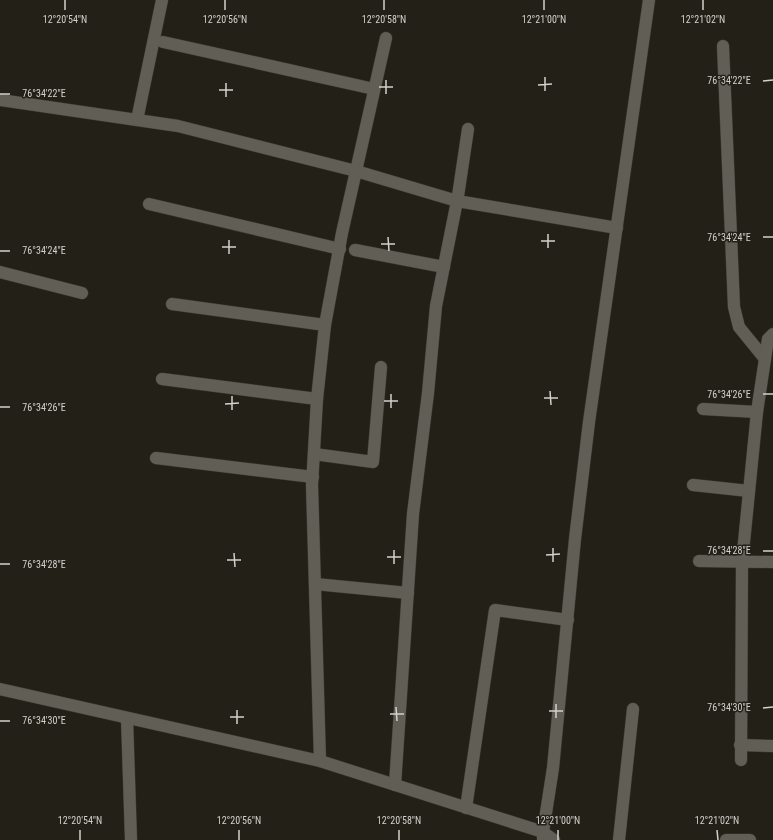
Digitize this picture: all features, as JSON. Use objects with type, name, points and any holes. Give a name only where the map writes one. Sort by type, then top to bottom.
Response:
[{"type":"street","points":[[137,120],[162,0]]},
{"type":"street","points":[[543,836],[553,768],[575,539],[589,422],[649,0]]},
{"type":"street","points":[[320,761],[312,476],[317,399],[325,324],[356,171],[386,38]]},
{"type":"street","points":[[163,42],[374,89]]},
{"type":"street","points":[[724,46],[734,307],[739,327],[764,359]]},
{"type":"street","points":[[0,100],[178,126],[356,171],[457,201],[617,228]]},
{"type":"street","points":[[395,785],[413,514],[428,393],[436,306],[457,201],[468,129]]},
{"type":"street","points":[[149,204],[340,249]]},
{"type":"street","points":[[354,250],[444,267]]},
{"type":"street","points":[[0,272],[82,293]]},
{"type":"street","points":[[172,304],[325,324]]},
{"type":"street","points":[[740,760],[742,562],[757,412],[764,359],[768,339],[773,334]]},
{"type":"street","points":[[314,454],[373,462],[381,367]]},
{"type":"street","points":[[162,379],[317,399]]},
{"type":"street","points":[[703,409],[757,412]]},
{"type":"street","points":[[156,458],[312,476]]},
{"type":"street","points":[[693,485],[749,492]]},
{"type":"street","points":[[699,561],[773,562]]},
{"type":"street","points":[[315,584],[408,593]]},
{"type":"street","points":[[466,808],[495,610],[568,620]]},
{"type":"street","points":[[0,689],[320,761],[466,808],[554,840]]},
{"type":"street","points":[[619,840],[633,709]]},
{"type":"street","points":[[127,718],[131,840]]},
{"type":"street","points":[[740,745],[773,746]]},
{"type":"street","points":[[726,840],[750,840]]}]
